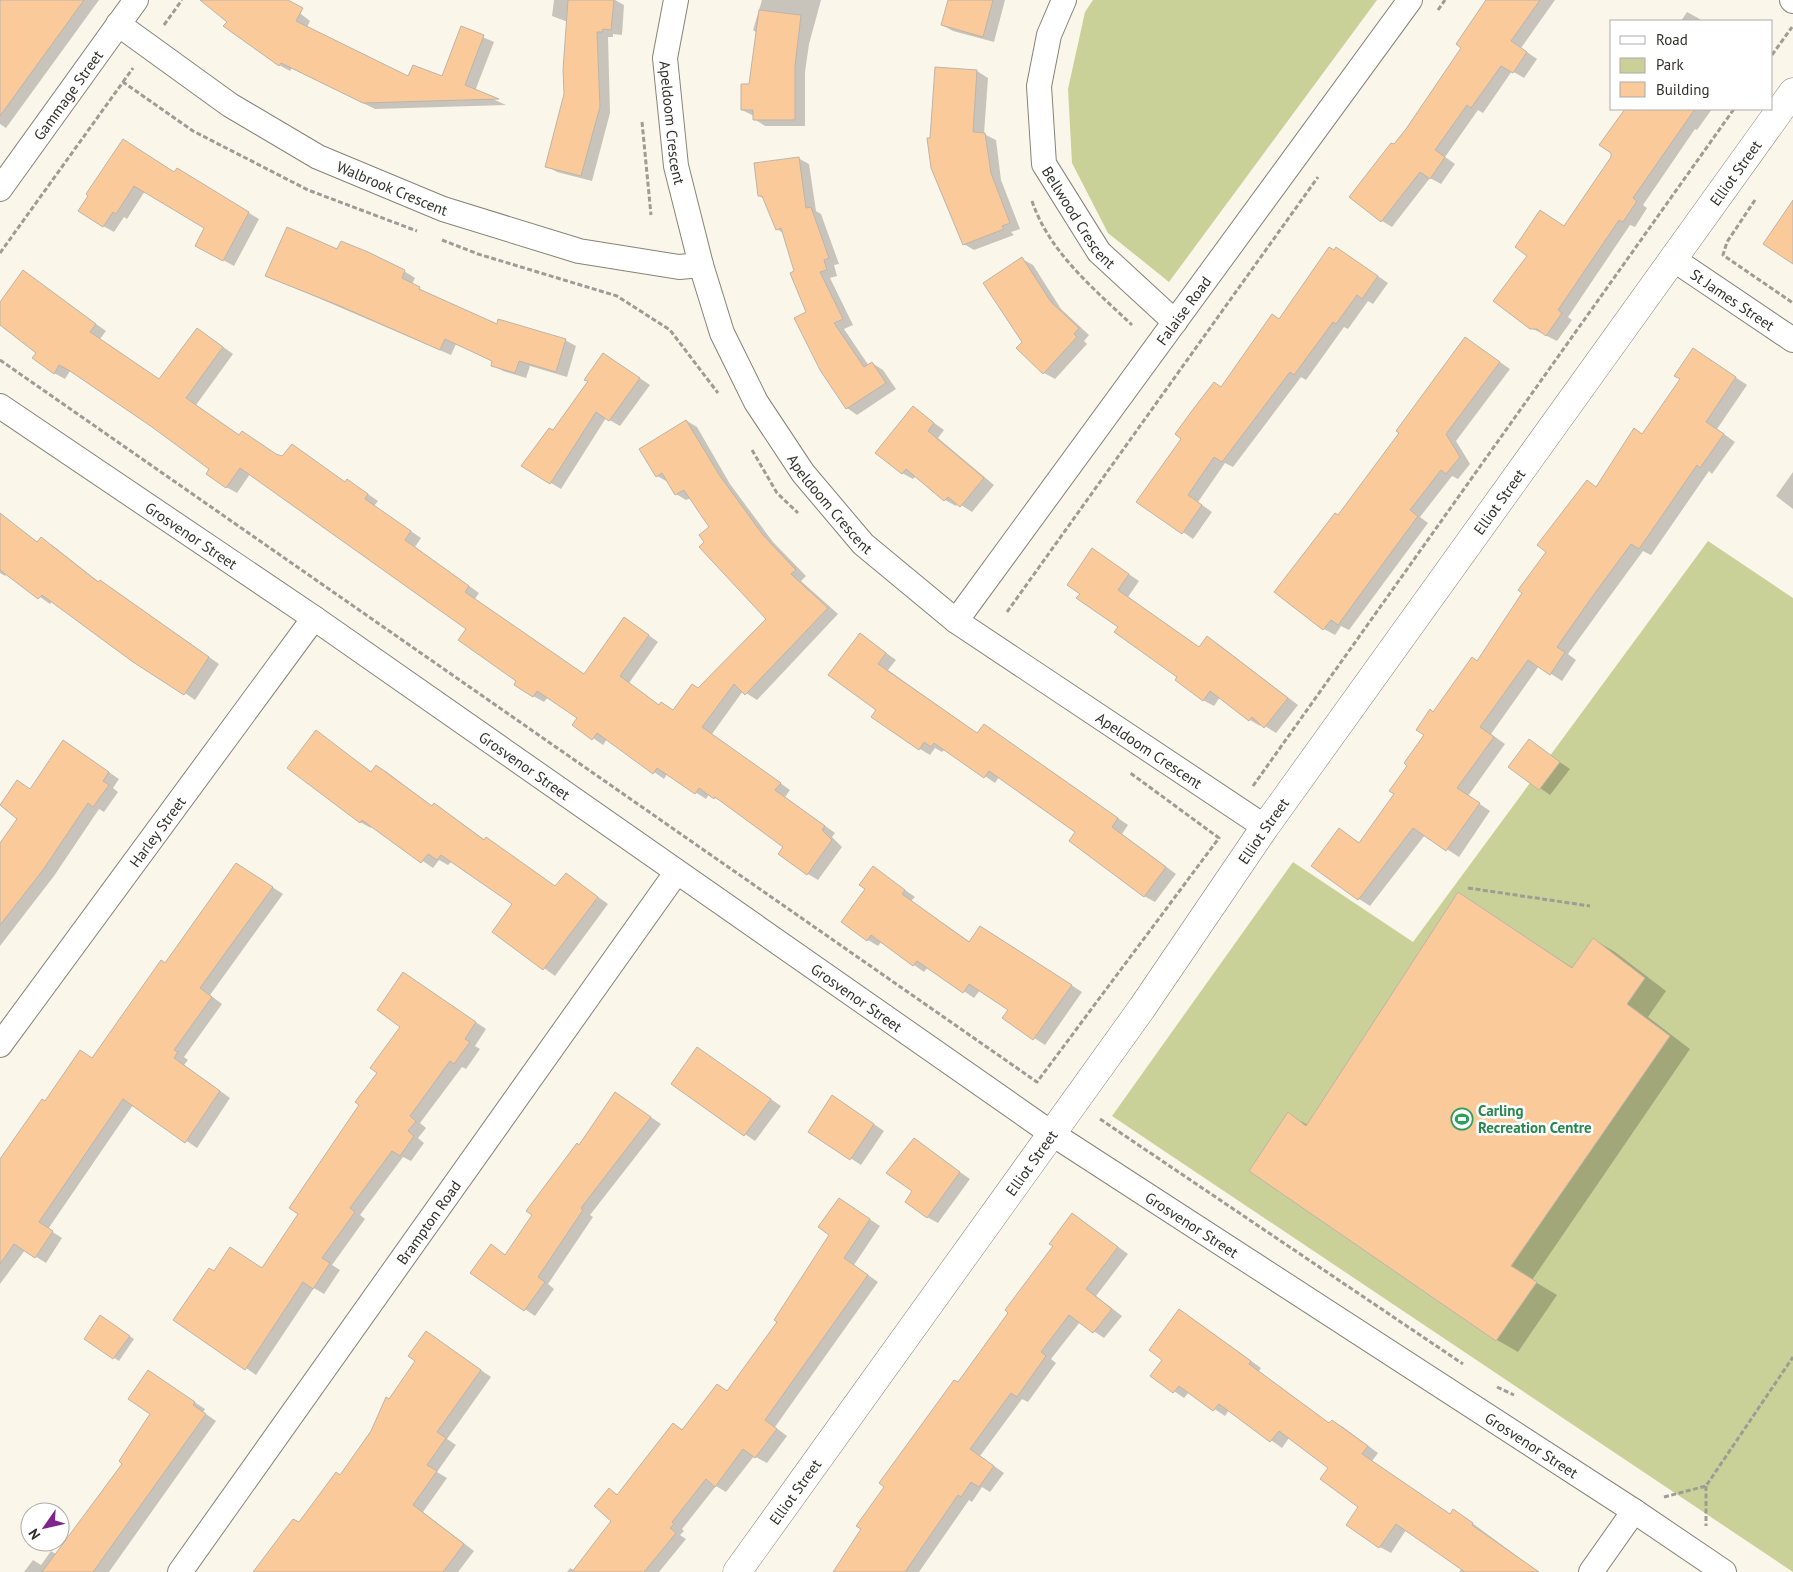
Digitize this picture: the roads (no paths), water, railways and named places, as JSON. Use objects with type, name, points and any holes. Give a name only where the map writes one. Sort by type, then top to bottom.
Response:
[{"type":"street","name":"Gammage Street","points":[[2,180],[136,0]]},
{"type":"street","name":"Apeldoom Crescent","points":[[676,0],[665,58],[676,166],[701,265],[722,332],[756,402],[803,473],[863,544],[956,621],[1265,827]]},
{"type":"street","name":"Bellwood Crescent","points":[[1064,0],[1049,35],[1039,86],[1044,164],[1099,252],[1175,322]]},
{"type":"street","name":"Falaise Road","points":[[956,621],[1410,0]]},
{"type":"street","name":"Walbrook Crescent","points":[[118,24],[230,105],[318,157],[443,209],[579,251],[679,267],[701,265]]},
{"type":"street","name":"Elliot Street","points":[[737,1572],[1142,1008],[1265,827],[1793,92]]},
{"type":"street","name":"St James Street","points":[[1673,259],[1793,340]]},
{"type":"street","name":"Grosvenor Street","points":[[0,406],[314,618],[1051,1133],[1634,1511],[1724,1572]]},
{"type":"street","name":"Harley Street","points":[[0,1045],[314,618]]},
{"type":"street","name":"Brampton Road","points":[[180,1572],[676,872]]},
{"type":"street","points":[[1591,1572],[1634,1511]]},
{"type":"place","name":"Carling Recreation Centre","points":[[1462,1119]]}]
